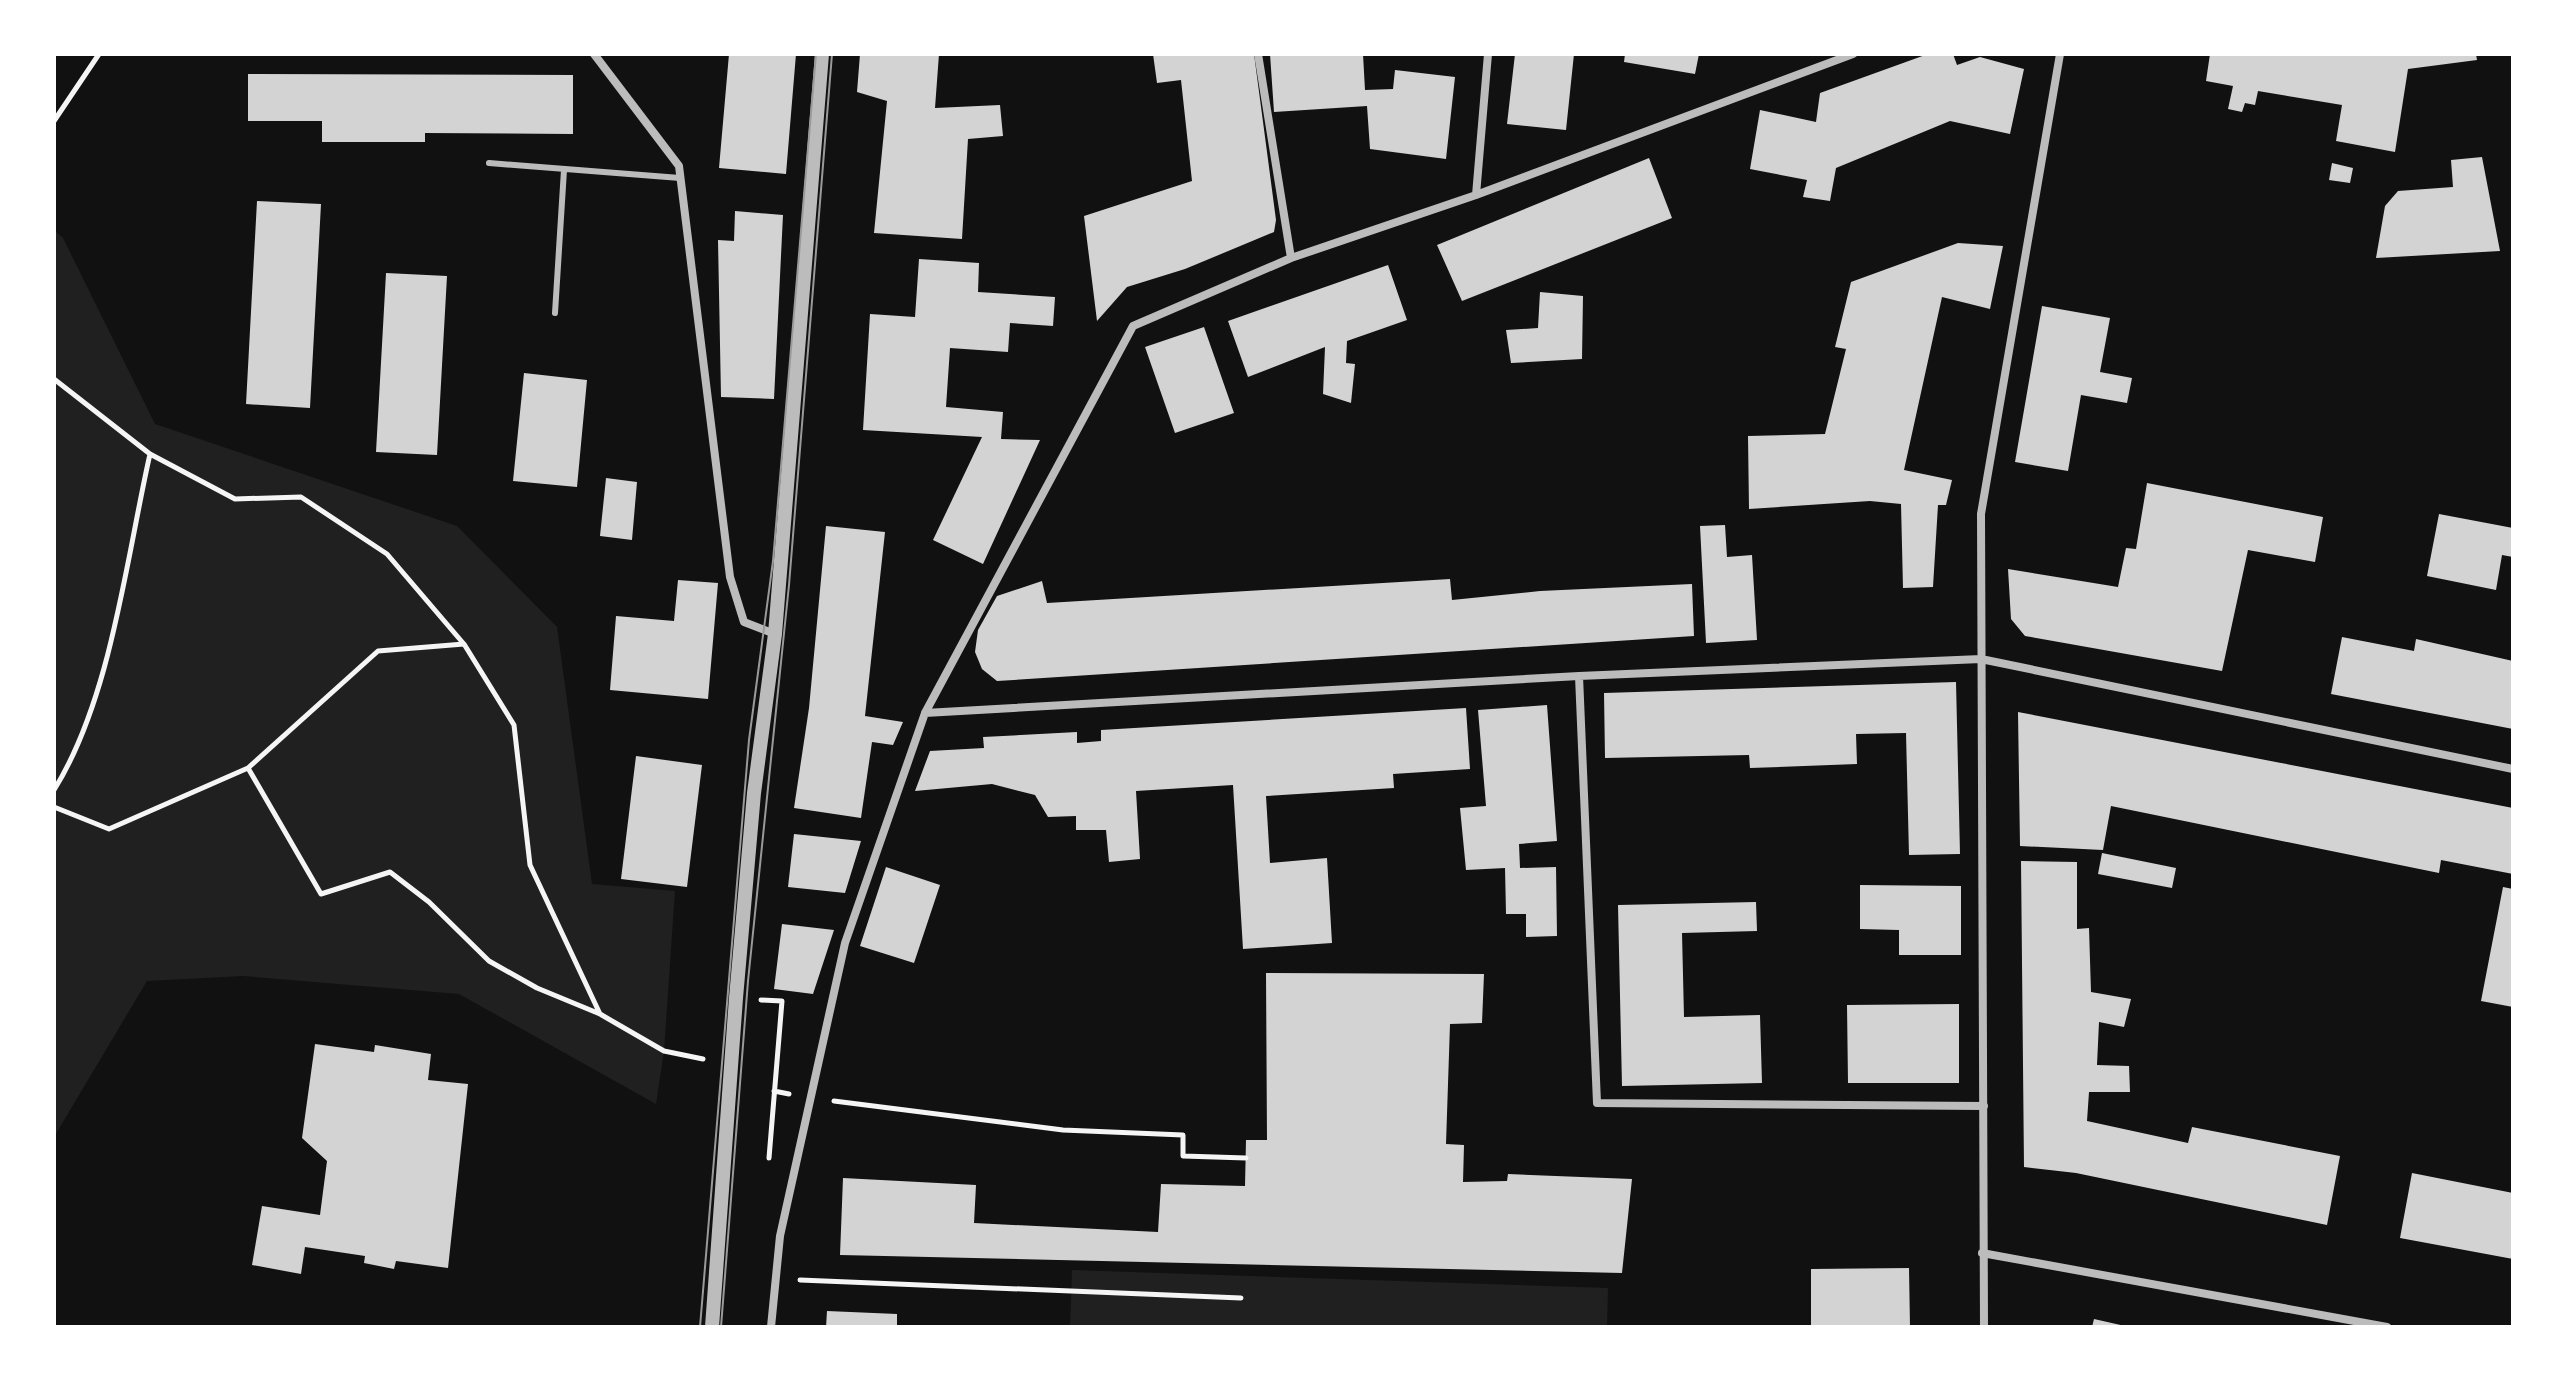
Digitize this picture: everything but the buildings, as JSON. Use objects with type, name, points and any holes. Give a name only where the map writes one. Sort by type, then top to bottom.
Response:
[{"type":"street","points":[[594,54],[679,166],[730,577],[744,622],[775,634]]},
{"type":"street","points":[[712,1327],[736,998],[754,793],[775,634],[822,54]]},
{"type":"street","points":[[1258,54],[1291,258]]},
{"type":"street","points":[[1476,195],[1488,54]]},
{"type":"street","points":[[771,1327],[780,1236],[813,1099],[845,943],[925,713],[1133,326],[1291,258],[1476,195],[1853,54]]},
{"type":"street","points":[[1984,1327],[1981,514],[2060,54]]},
{"type":"street","points":[[925,713],[1579,676],[1981,659],[2513,769]]},
{"type":"street","points":[[1579,676],[1597,1103],[1984,1106]]},
{"type":"street","points":[[1982,1253],[2387,1327]]},
{"type":"lane","points":[[489,163],[680,178]]},
{"type":"lane","points":[[555,313],[564,170]]},
{"type":"path","points":[[54,121],[99,54]]},
{"type":"path","points":[[54,379],[150,454],[235,499],[301,497],[387,554],[464,644],[514,725],[530,865],[600,1014]]},
{"type":"path","points":[[54,790],[73,760],[104,669],[150,454]]},
{"type":"path","points":[[54,808],[109,829],[248,768],[378,651],[464,644]]},
{"type":"path","points":[[248,768],[321,894],[390,872],[429,902],[489,961],[537,988],[600,1014],[664,1051],[732,1063]]},
{"type":"path","points":[[736,998],[782,1001],[768,1160]]},
{"type":"path","points":[[813,1099],[1063,1130],[1183,1135],[1183,1156],[1246,1158]]},
{"type":"path","points":[[776,1279],[1241,1298]]},
{"type":"shaded area","points":[[54,230],[63,238],[155,424],[457,526],[557,627],[592,884],[675,891],[664,1051],[656,1104],[459,994],[243,976],[147,981],[54,1137]]},
{"type":"shaded area","points":[[1072,1270],[1608,1288],[1607,1327],[1070,1327]]},
{"type":"tram line","points":[[700,1327],[749,740],[773,561],[816,54]]},
{"type":"tram line","points":[[721,1327],[748,981],[789,585],[832,54]]}]
